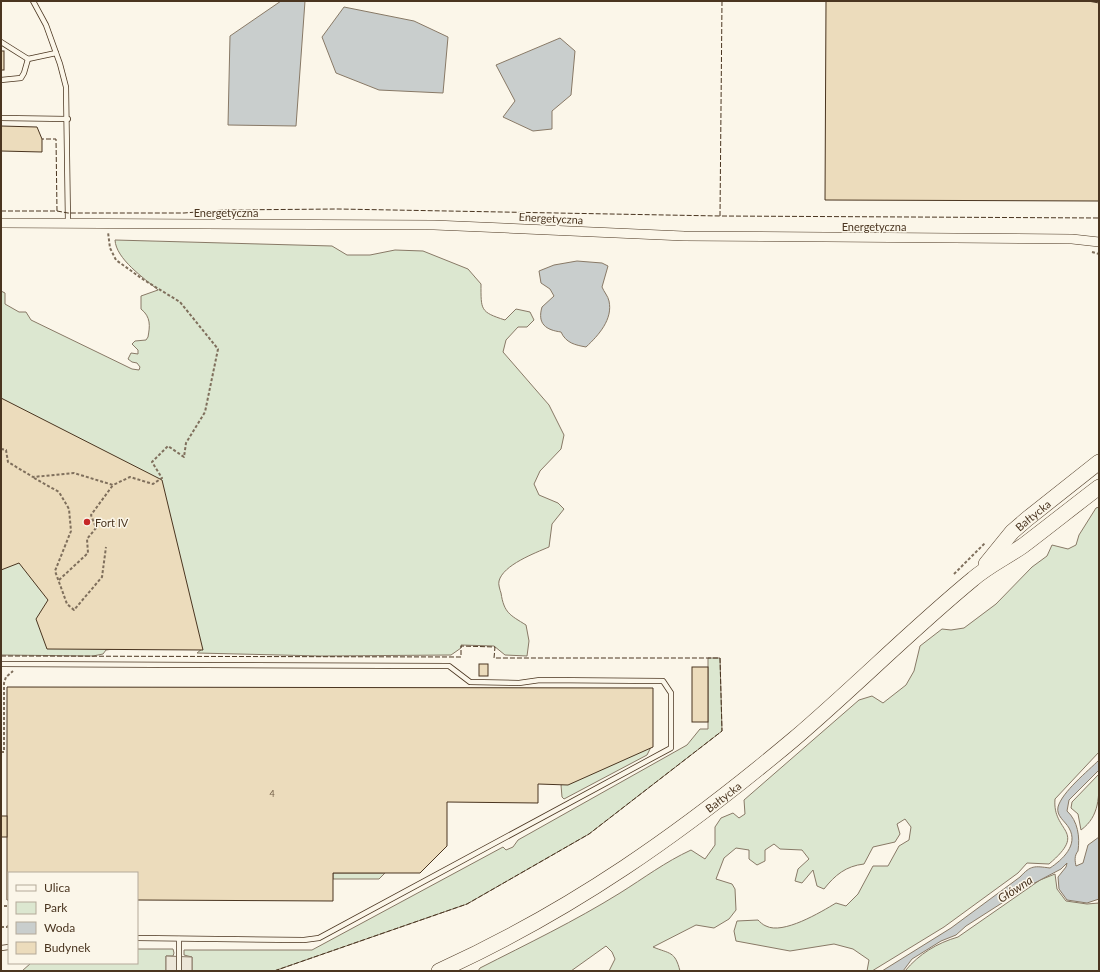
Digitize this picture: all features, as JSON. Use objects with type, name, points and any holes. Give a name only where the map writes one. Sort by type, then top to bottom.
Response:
[{"type":"main road","name":"Bałtycka","points":[[440,971],[536,923],[614,876],[657,847],[734,788],[796,738],[975,577],[1012,532],[1026,519],[1099,462]]},
{"type":"main road","name":"Bałtycka","points":[[975,577],[1023,546],[1099,487]]},
{"type":"street","name":"Energetyczna","points":[[1,223],[434,225],[684,236],[1072,238],[1099,242]]},
{"type":"lane","points":[[33,1],[46,25],[66,87],[68,119],[68,223]]},
{"type":"lane","points":[[1,42],[28,59],[56,53]]},
{"type":"lane","points":[[1,80],[21,78],[28,59]]},
{"type":"lane","points":[[1,118],[68,119]]},
{"type":"lane","points":[[1,664],[449,666],[470,682],[519,683],[540,680],[663,681],[671,693],[671,748],[319,938],[304,940],[138,938]]},
{"type":"lane","points":[[179,939],[179,971]]},
{"type":"path","points":[[59,580],[88,553],[87,539],[96,528],[91,515],[113,485],[130,477],[153,484],[162,478],[152,462],[168,446],[184,457],[186,443],[204,412],[218,349],[180,302],[144,280],[116,260],[110,248],[108,223]]},
{"type":"path","points":[[1,449],[6,450],[8,462],[59,492],[69,509],[71,531],[55,570],[67,604],[74,610],[102,577],[106,547]]},
{"type":"path","points":[[33,477],[74,473],[113,485]]},
{"type":"path","points":[[1,752],[4,752],[4,683],[9,674],[20,670]]},
{"type":"green space","points":[[115,240],[332,246],[347,255],[370,255],[395,250],[423,251],[468,269],[481,284],[482,305],[486,312],[491,315],[505,320],[516,309],[530,312],[534,320],[527,327],[518,327],[506,340],[503,352],[549,405],[564,435],[561,449],[540,471],[534,484],[539,495],[558,503],[564,509],[552,524],[549,547],[520,560],[502,575],[499,581],[502,600],[506,609],[512,616],[526,625],[529,641],[527,656],[505,655],[494,646],[461,645],[461,648],[451,655],[321,656],[197,653],[202,649],[121,648],[106,650],[103,654],[93,656],[1,655],[1,291],[5,293],[5,304],[19,312],[26,312],[31,320],[132,369],[139,370],[140,367],[137,363],[128,359],[131,353],[138,354],[138,350],[132,344],[135,341],[146,340],[148,337],[149,322],[147,315],[141,309],[141,296],[158,290],[125,261],[120,254]]},
{"type":"green space","points":[[1099,507],[1099,752],[1055,799],[1058,819],[1068,837],[1061,853],[1049,864],[1027,863],[1018,873],[944,927],[872,971],[867,971],[869,960],[853,949],[834,944],[790,951],[736,941],[734,931],[737,921],[758,920],[766,926],[773,928],[782,927],[802,921],[836,903],[846,906],[858,894],[873,866],[888,866],[899,846],[909,840],[911,827],[905,819],[897,824],[900,834],[895,842],[873,847],[864,864],[841,872],[832,879],[824,889],[817,886],[813,870],[802,883],[795,881],[798,869],[809,859],[802,850],[780,849],[774,844],[765,850],[765,861],[757,865],[749,859],[749,850],[736,848],[724,858],[716,879],[732,884],[735,889],[736,910],[729,919],[714,928],[696,925],[653,947],[668,952],[674,956],[680,971],[609,971],[615,959],[612,952],[606,946],[571,971],[478,971],[480,968],[586,913],[663,865],[691,850],[705,859],[715,845],[715,827],[721,818],[733,813],[739,818],[745,814],[744,800],[859,700],[872,696],[883,703],[906,685],[914,671],[920,646],[942,629],[951,630],[964,628],[996,604],[1032,567],[1047,556],[1052,545],[1068,549],[1076,545],[1079,535],[1096,508]]},
{"type":"green space","points":[[708,658],[720,658],[722,731],[589,834],[467,904],[274,971],[192,971],[192,957],[184,955],[184,950],[312,950],[503,847],[506,850],[513,847],[518,840],[687,745],[700,729],[708,729]]},
{"type":"green space","points":[[651,747],[647,755],[564,799],[562,797],[561,785]]},
{"type":"green space","points":[[1099,774],[1099,790],[1095,812],[1092,818],[1081,830],[1078,814],[1071,808],[1072,802]]},
{"type":"green space","points":[[333,873],[385,873],[379,879],[333,879]]},
{"type":"green space","points":[[1055,874],[1057,889],[1066,901],[1087,904],[1099,903],[1099,971],[905,971],[922,954],[943,942],[958,937],[1040,880]]},
{"type":"green space","points":[[138,949],[173,949],[174,953],[173,956],[166,956],[166,971],[22,971],[30,964],[138,964]]},
{"type":"shaded area","points":[[166,956],[192,957],[192,971],[166,971]]},
{"type":"water","points":[[281,1],[305,1],[296,126],[228,125],[230,36]]},
{"type":"water","points":[[344,7],[414,21],[448,37],[443,93],[379,90],[336,73],[322,37]]},
{"type":"water","points":[[560,38],[575,51],[571,95],[552,111],[552,129],[533,131],[503,117],[515,101],[496,65]]},
{"type":"water","points":[[577,261],[602,263],[608,266],[602,287],[608,297],[610,308],[609,314],[600,332],[586,347],[571,343],[565,339],[561,332],[547,328],[542,322],[541,318],[542,307],[554,296],[550,289],[541,283],[539,271],[554,265]]},
{"type":"water","name":"Główna","points":[[1099,760],[1099,770],[1069,800],[1067,811],[1076,824],[1079,840],[1078,851],[1075,858],[1076,866],[1083,863],[1088,845],[1099,837],[1099,899],[1087,903],[1067,900],[1059,889],[1058,877],[1066,867],[1067,863],[1061,869],[1027,887],[966,926],[956,935],[941,941],[912,959],[903,971],[882,971],[951,928],[1030,868],[1050,868],[1059,861],[1068,851],[1072,840],[1072,834],[1069,828],[1058,813],[1060,801],[1070,788]]},
{"type":"building","points":[[826,1],[1088,1],[1099,3],[1099,201],[825,200]]},
{"type":"building","points":[[1,51],[4,51],[4,70],[1,70]]},
{"type":"building","points":[[1,126],[37,127],[42,139],[42,152],[1,151]]},
{"type":"building","name":"Fort IV","points":[[1,398],[162,480],[203,650],[47,649],[36,619],[48,600],[19,563],[1,570]]},
{"type":"building","points":[[479,664],[488,664],[488,676],[479,676]]},
{"type":"building","points":[[692,667],[708,667],[708,722],[692,722]]},
{"type":"building","points":[[7,687],[653,688],[653,747],[568,785],[538,784],[538,803],[447,802],[447,846],[420,873],[333,873],[333,901],[138,900],[138,872],[8,872],[7,900]]},
{"type":"building","points":[[1,816],[7,816],[7,837],[1,837]]},
{"type":"fence","points":[[722,1],[720,216],[1099,218]]},
{"type":"fence","points":[[1,211],[57,211],[56,139],[42,139]]},
{"type":"fence","points":[[57,211],[68,213],[184,213],[223,210],[338,209],[720,216]]},
{"type":"fence","points":[[1,656],[461,657],[461,646],[495,647],[494,658],[720,658],[722,731],[589,834],[467,904],[274,971]]},
{"type":"place","name":"Fort IV","points":[[87,522]]}]
